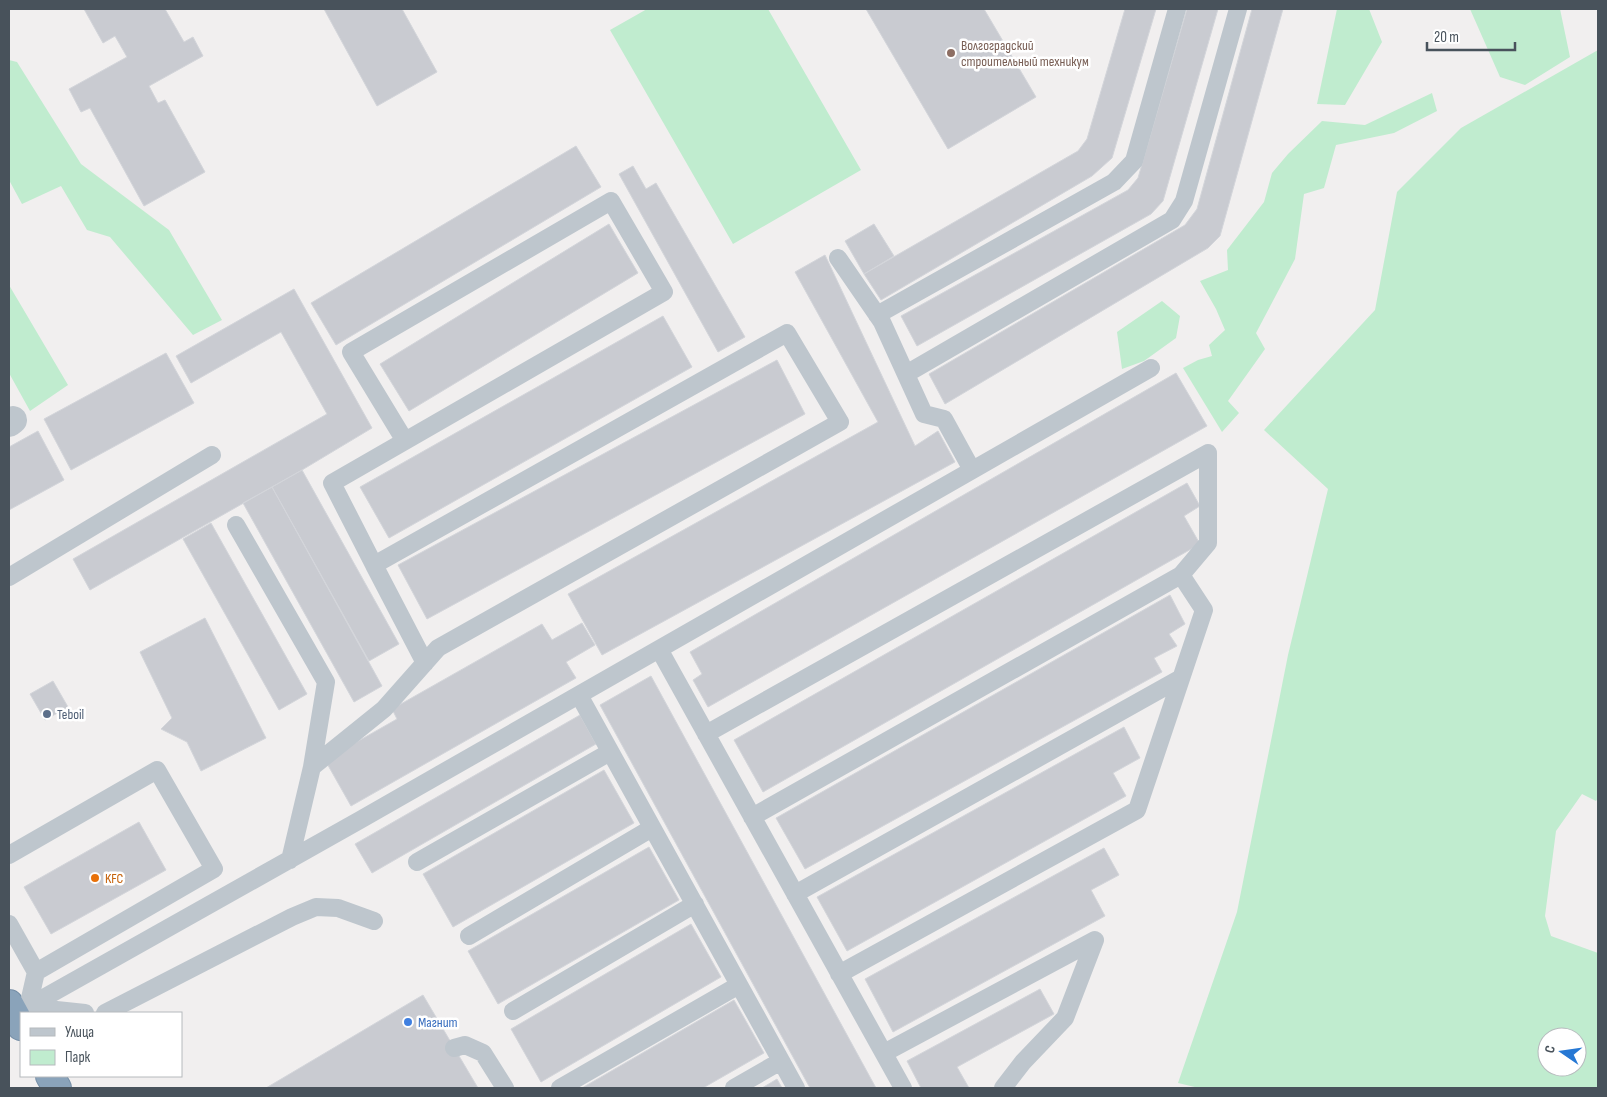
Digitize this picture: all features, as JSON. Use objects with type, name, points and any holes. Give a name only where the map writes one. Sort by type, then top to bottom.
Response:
[{"type":"highway","points":[[51,1077],[57,1088]]},
{"type":"lane","points":[[878,315],[1114,182],[1134,161],[1178,9]]},
{"type":"lane","points":[[906,374],[1172,220],[1184,201],[1238,9]]},
{"type":"lane","points":[[405,441],[352,352],[611,201],[664,292],[332,484],[425,663]]},
{"type":"lane","points":[[838,258],[882,322],[924,414],[944,419],[972,470]]},
{"type":"lane","points":[[312,767],[384,709],[438,648],[840,422],[787,333],[374,565]]},
{"type":"lane","points":[[18,1013],[290,860],[1150,368]]},
{"type":"lane","points":[[706,734],[1208,453],[1208,542],[1181,575],[752,816]]},
{"type":"lane","points":[[9,577],[212,455]]},
{"type":"lane","points":[[236,525],[326,682],[312,767],[290,860]]},
{"type":"lane","points":[[839,974],[1137,810],[1204,610],[1181,575]]},
{"type":"lane","points":[[659,649],[903,1088]]},
{"type":"lane","points":[[795,894],[1181,678]]},
{"type":"lane","points":[[579,695],[796,1088]]},
{"type":"lane","points":[[417,862],[610,752]]},
{"type":"lane","points":[[9,855],[157,770],[214,869],[36,972],[18,1013]]},
{"type":"lane","points":[[469,936],[652,828]]},
{"type":"lane","points":[[513,1011],[695,904]]},
{"type":"lane","points":[[107,1012],[292,917],[316,907],[338,908],[374,921]]},
{"type":"lane","points":[[9,924],[36,972]]},
{"type":"lane","points":[[884,1053],[1095,940],[1065,1018],[1023,1062],[1003,1088]]},
{"type":"lane","points":[[560,1088],[739,985]]},
{"type":"lane","points":[[454,1048],[465,1045],[483,1053],[504,1088]]},
{"type":"lane","points":[[734,1088],[782,1061]]},
{"type":"green space","points":[[647,9],[768,9],[861,170],[733,244],[610,30]]},
{"type":"green space","points":[[1337,9],[1369,9],[1382,42],[1345,105],[1317,104]]},
{"type":"green space","points":[[1470,9],[1560,9],[1570,57],[1525,85],[1500,77]]},
{"type":"green space","points":[[1598,50],[1598,798],[1596,801],[1582,794],[1556,831],[1545,916],[1551,936],[1598,953],[1598,1088],[1199,1088],[1178,1083],[1237,912],[1288,655],[1328,489],[1264,430],[1375,310],[1397,192],[1461,128]]},
{"type":"green space","points":[[9,60],[17,62],[81,164],[169,230],[222,320],[193,335],[110,237],[87,230],[61,186],[22,204],[9,180]]},
{"type":"green space","points":[[1432,93],[1437,111],[1394,133],[1336,145],[1324,188],[1304,194],[1295,259],[1256,333],[1265,349],[1228,401],[1239,413],[1222,432],[1183,368],[1198,360],[1212,356],[1209,345],[1225,330],[1216,309],[1200,281],[1228,270],[1227,250],[1264,202],[1272,173],[1288,154],[1322,121],[1365,125]]},
{"type":"green space","points":[[9,285],[68,385],[30,411],[9,373]]},
{"type":"green space","points":[[1162,301],[1180,316],[1176,338],[1144,361],[1122,369],[1117,332]]},
{"type":"building","points":[[84,9],[165,9],[184,42],[193,37],[203,56],[149,86],[158,103],[165,100],[205,172],[144,206],[90,108],[81,112],[69,89],[127,57],[115,36],[103,43]]},
{"type":"building","points":[[324,9],[402,9],[437,72],[377,106]]},
{"type":"building","name":"Волгоградский строительный техникум","points":[[866,9],[984,9],[1036,97],[948,149]]},
{"type":"building","points":[[1125,9],[1156,9],[1112,158],[1092,176],[881,300],[864,274],[1078,151],[1087,139]]},
{"type":"building","points":[[1187,9],[1218,9],[1163,201],[1151,214],[917,346],[901,316],[1128,190],[1138,178]]},
{"type":"building","points":[[1252,9],[1283,9],[1220,236],[1208,248],[945,404],[929,374],[1185,225],[1197,209]]},
{"type":"building","points":[[576,146],[601,187],[336,345],[311,303]]},
{"type":"building","points":[[633,166],[646,189],[656,183],[745,337],[718,352],[619,174]]},
{"type":"building","points":[[609,224],[638,273],[409,411],[380,364]]},
{"type":"building","points":[[874,224],[894,256],[864,274],[845,241]]},
{"type":"building","points":[[825,255],[915,446],[938,431],[955,462],[602,655],[568,594],[878,422],[795,272]]},
{"type":"building","points":[[294,289],[372,428],[302,470],[90,590],[73,559],[327,414],[281,332],[191,383],[176,356]]},
{"type":"building","points":[[663,316],[692,367],[389,538],[360,487]]},
{"type":"building","points":[[166,353],[194,403],[71,470],[44,419]]},
{"type":"building","points":[[777,360],[805,414],[427,619],[398,565]]},
{"type":"building","points":[[1176,373],[1207,426],[708,707],[693,680],[702,674],[690,652]]},
{"type":"building","points":[[38,431],[64,480],[9,510],[9,447]]},
{"type":"building","points":[[302,470],[399,644],[369,661],[272,487]]},
{"type":"building","points":[[1187,483],[1200,506],[1184,516],[1200,544],[763,792],[734,740]]},
{"type":"building","points":[[272,487],[382,686],[354,702],[243,503]]},
{"type":"building","points":[[211,523],[307,694],[279,710],[183,539]]},
{"type":"building","points":[[1170,595],[1185,624],[1169,634],[1177,646],[1154,658],[1162,672],[805,869],[776,818]]},
{"type":"building","points":[[205,618],[266,738],[201,771],[187,742],[161,729],[172,718],[140,652]]},
{"type":"building","points":[[582,623],[595,645],[566,662],[576,678],[351,806],[325,760],[397,719],[392,709],[542,624],[552,640]]},
{"type":"building","points":[[651,676],[876,1088],[810,1088],[600,705]]},
{"type":"building","points":[[53,681],[68,707],[45,720],[30,694]]},
{"type":"building","points":[[580,715],[596,744],[372,873],[355,844]]},
{"type":"building","points":[[1124,727],[1140,758],[1113,773],[1126,796],[847,951],[817,897]]},
{"type":"building","points":[[604,770],[634,823],[453,927],[423,874]]},
{"type":"building","name":"KFC","points":[[139,822],[166,870],[51,934],[24,887]]},
{"type":"building","points":[[649,847],[679,900],[498,1004],[468,951]]},
{"type":"building","points":[[1104,848],[1119,875],[1091,890],[1105,916],[893,1032],[865,979]]},
{"type":"building","points":[[691,924],[721,977],[541,1082],[511,1029]]},
{"type":"building","points":[[1040,989],[1054,1014],[957,1067],[969,1088],[921,1088],[907,1061]]},
{"type":"building","name":"Магнит","points":[[423,995],[478,1088],[266,1088]]},
{"type":"building","points":[[734,1000],[764,1053],[703,1088],[582,1088]]},
{"type":"building","points":[[777,1079],[782,1088],[762,1088]]},
{"type":"place","name":"Волгоградский строительный техникум","points":[[951,53]]},
{"type":"place","name":"Teboil","points":[[47,714]]},
{"type":"place","name":"KFC","points":[[95,878]]},
{"type":"place","name":"Магнит","points":[[408,1022]]}]
